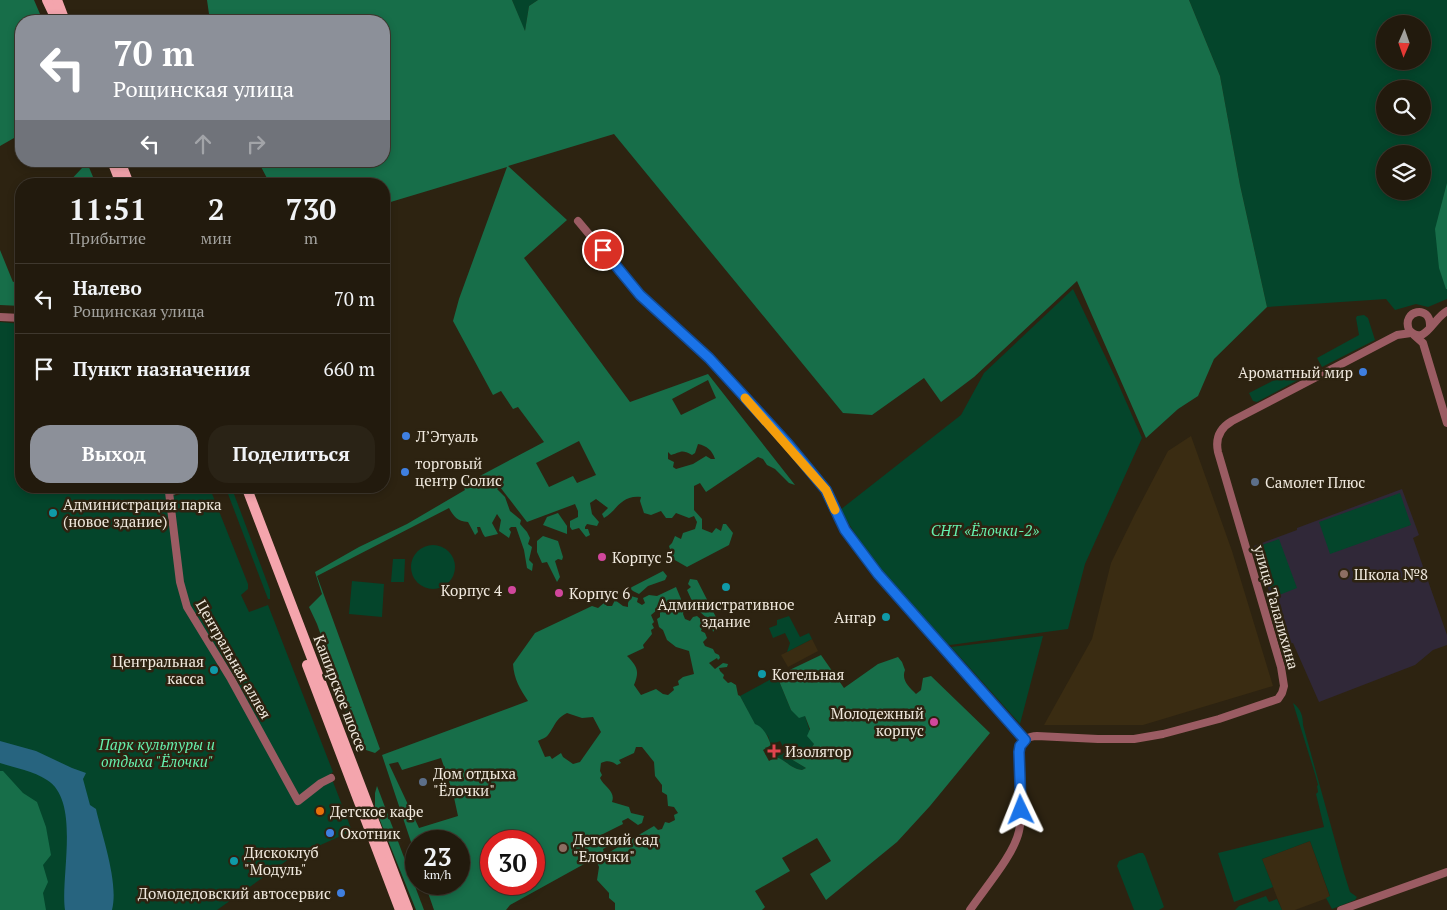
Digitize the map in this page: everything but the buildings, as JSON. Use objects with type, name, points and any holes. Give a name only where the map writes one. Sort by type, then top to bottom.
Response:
[{"type":"main road","points":[[48,0],[54,15]]},
{"type":"main road","points":[[57,0],[63,15]]},
{"type":"main road","name":"Каширское шоссе","points":[[241,493],[400,910]]},
{"type":"main road","name":"Каширское шоссе","points":[[249,493],[408,910]]},
{"type":"street","points":[[578,221],[640,295],[709,358],[788,444],[826,490],[845,530],[878,574],[1025,740],[1020,746],[1019,752],[1021,815],[1019,834],[1009,853],[970,910]]},
{"type":"street","points":[[1398,335],[1412,314],[1420,312],[1445,312]]},
{"type":"street","points":[[1398,335],[1421,335],[1445,312]]},
{"type":"street","points":[[1423,343],[1429,329],[1429,318],[1424,313]]},
{"type":"street","points":[[0,317],[15,318]]},
{"type":"street","points":[[1407,324],[1413,334],[1423,343],[1447,423]]},
{"type":"street","name":"улица Талалихина","points":[[1025,740],[1034,736],[1111,740],[1148,737],[1237,714],[1270,703],[1280,697],[1284,686],[1281,667],[1218,452],[1218,436],[1221,430],[1229,423],[1398,335]]},
{"type":"street","name":"Центральная аллея","points":[[169,493],[180,582],[188,607],[236,687],[298,801],[321,783],[331,778]]},
{"type":"street","points":[[1341,910],[1447,872]]},
{"type":"shaded area","points":[[1191,436],[1232,551],[1273,686],[1143,725],[1044,725],[1092,639],[1111,563],[1135,514],[1168,451]]},
{"type":"shaded area","name":"Школа №8","points":[[1402,489],[1419,535],[1413,538],[1447,635],[1447,645],[1433,650],[1415,665],[1319,702],[1293,643],[1284,645],[1271,605],[1273,603],[1254,546]]},
{"type":"shaded area","name":"Котельная","points":[[812,639],[818,651],[788,667],[781,655]]},
{"type":"shaded area","points":[[1310,841],[1330,897],[1295,910],[1282,910],[1262,859]]},
{"type":"green space","points":[[0,0],[34,0],[40,15],[15,15],[15,137],[0,146]]},
{"type":"green space","points":[[207,0],[512,0],[525,31],[529,6],[538,0],[1189,0],[1220,76],[1240,185],[1267,307],[1214,359],[1198,396],[1178,409],[1146,438],[1077,281],[974,377],[941,402],[924,378],[872,415],[843,413],[614,134],[508,166],[567,220],[524,258],[630,402],[708,374],[795,485],[789,483],[775,469],[758,457],[706,492],[700,483],[694,486],[694,510],[702,519],[702,529],[712,533],[716,528],[721,531],[723,524],[726,524],[733,533],[729,545],[687,567],[673,559],[669,546],[675,536],[681,539],[683,533],[695,529],[697,522],[694,516],[689,518],[676,513],[672,518],[666,518],[661,511],[651,515],[644,513],[640,501],[641,497],[634,497],[628,498],[604,518],[602,514],[608,508],[596,499],[590,503],[592,514],[599,522],[597,526],[587,524],[585,529],[588,529],[590,535],[586,537],[579,528],[572,530],[570,527],[570,521],[578,517],[575,504],[527,522],[500,487],[497,489],[505,497],[510,511],[521,520],[520,524],[530,538],[528,544],[532,547],[529,560],[533,564],[532,571],[527,568],[524,550],[516,527],[509,529],[511,532],[509,538],[499,531],[501,520],[497,514],[492,523],[498,534],[485,537],[480,527],[477,527],[478,532],[475,535],[468,522],[456,518],[449,508],[317,576],[380,749],[375,753],[363,749],[360,745],[345,712],[352,707],[347,706],[344,700],[309,607],[322,594],[315,572],[359,547],[407,524],[465,490],[463,485],[544,442],[518,407],[513,409],[501,391],[493,395],[453,321],[459,299],[507,167],[390,202],[390,178],[267,178],[261,167],[390,167],[390,15],[209,15]],"holes":[[[708,380],[716,398],[681,415],[672,399]],[[579,441],[596,475],[577,483],[573,476],[549,487],[536,463]],[[698,444],[707,447],[715,459],[706,456],[693,464],[676,469],[673,467],[674,462],[668,459],[668,452],[671,455],[682,452],[692,455],[695,453]]]},
{"type":"green space","points":[[512,0],[538,0],[529,6],[525,32]]},
{"type":"green space","points":[[1189,0],[1447,0],[1447,299],[1428,307],[1416,304],[1395,310],[1386,299],[1267,307],[1240,185],[1220,76]]},
{"type":"green space","points":[[89,167],[93,178],[73,178],[82,168]]},
{"type":"green space","points":[[1447,183],[1446,289],[1439,268],[1435,229]]},
{"type":"green space","points":[[0,250],[13,282],[15,281],[15,306],[0,305]]},
{"type":"green space","name":"СНТ «Ёлочки-2»","points":[[1073,289],[1142,438],[1085,564],[1068,629],[950,645],[941,641],[879,571],[840,510],[961,415],[984,373]]},
{"type":"green space","points":[[1364,315],[1368,318],[1375,340],[1322,367],[1317,358],[1359,335],[1356,318],[1357,316]]},
{"type":"green space","name":"Парк культуры и отдыха \"Ёлочки\"","points":[[0,322],[15,323],[15,493],[174,493],[175,496],[183,493],[212,493],[248,584],[248,589],[241,595],[249,612],[268,605],[333,772],[330,774],[352,831],[289,859],[217,910],[0,910]]},
{"type":"green space","points":[[1294,370],[1298,380],[1257,402],[1253,401],[1249,393]]},
{"type":"green space","points":[[228,493],[234,494],[270,590],[270,599],[268,599]]},
{"type":"green space","points":[[1400,493],[1411,525],[1330,554],[1319,522]]},
{"type":"green space","points":[[558,513],[567,526],[567,534],[543,525],[547,517]]},
{"type":"green space","points":[[543,536],[558,541],[563,557],[562,560],[558,559],[555,561],[560,577],[557,582],[547,562],[542,563],[537,552],[537,541]]},
{"type":"green space","points":[[1279,539],[1297,588],[1274,597],[1256,547]]},
{"type":"green space","points":[[437,545],[449,551],[454,558],[454,576],[449,583],[442,588],[429,589],[421,586],[414,579],[411,563],[414,555],[421,548]]},
{"type":"green space","points":[[393,559],[405,559],[404,582],[391,582]]},
{"type":"green space","points":[[663,571],[667,576],[665,580],[648,586],[639,594],[630,588]]},
{"type":"green space","points":[[690,579],[697,580],[719,623],[713,632],[711,622],[699,611],[703,609],[700,604],[692,601],[687,590],[691,587],[688,584]]},
{"type":"green space","points":[[352,581],[384,584],[382,617],[349,614]]},
{"type":"green space","points":[[676,587],[681,599],[680,605],[684,609],[685,619],[690,621],[693,617],[697,616],[704,622],[701,631],[705,633],[707,638],[703,642],[705,646],[713,649],[720,658],[709,663],[715,669],[723,663],[728,664],[727,667],[719,668],[720,671],[728,683],[731,682],[736,685],[738,695],[755,724],[761,727],[767,736],[771,745],[763,750],[769,761],[776,757],[798,769],[806,768],[788,755],[789,751],[794,749],[801,754],[810,750],[814,744],[807,736],[810,729],[805,716],[799,718],[791,710],[777,676],[821,655],[844,688],[878,664],[898,657],[905,670],[905,680],[916,694],[921,690],[923,678],[931,676],[990,733],[930,806],[897,842],[826,900],[810,874],[831,861],[817,838],[782,858],[790,871],[755,891],[765,907],[762,910],[615,910],[615,903],[609,898],[609,893],[597,880],[599,867],[596,860],[654,826],[658,830],[662,829],[665,822],[669,823],[675,820],[674,815],[678,813],[674,807],[668,806],[667,795],[662,792],[662,785],[655,776],[654,762],[642,747],[636,747],[634,753],[619,760],[621,763],[617,765],[609,761],[601,763],[600,771],[602,775],[600,778],[611,792],[612,802],[629,807],[631,813],[644,816],[642,823],[638,825],[628,818],[622,821],[623,824],[601,835],[607,847],[603,849],[604,853],[545,886],[545,830],[480,830],[480,895],[528,895],[510,905],[506,910],[434,910],[429,895],[470,895],[470,830],[407,830],[382,755],[528,701],[518,684],[513,664],[535,633],[592,606],[598,608],[604,603],[607,606],[612,606],[615,600],[628,607],[631,596],[638,598],[637,602],[642,605],[645,603],[643,598],[649,595],[657,596]],"holes":[[[657,610],[660,612],[660,617],[657,619],[659,627],[663,630],[667,640],[676,647],[689,651],[694,674],[683,677],[678,681],[679,685],[673,687],[674,690],[668,695],[656,689],[641,695],[634,685],[637,676],[636,669],[627,656],[644,648],[643,645],[652,634],[651,630],[654,628],[651,615]],[[567,713],[582,718],[593,717],[601,732],[580,762],[573,764],[563,757],[561,753],[552,759],[550,756],[545,757],[538,741],[547,736],[557,720]],[[441,758],[453,793],[458,816],[419,828],[389,764],[398,762],[402,770]]]},
{"type":"green space","points":[[789,616],[800,637],[809,633],[812,639],[787,652],[790,643],[785,633],[773,638],[769,628],[777,625],[777,620]]},
{"type":"green space","points":[[1043,636],[1020,724],[951,647]]},
{"type":"green space","points":[[777,676],[791,710],[805,716],[814,744],[810,750],[791,759],[806,768],[802,770],[776,757],[786,752],[780,741],[771,745],[768,736],[755,725],[740,696]]},
{"type":"green space","points":[[1293,703],[1300,710],[1302,716],[1350,892],[1357,897],[1355,900],[1332,909],[1326,898],[1330,896],[1310,841],[1262,859],[1273,887],[1234,902],[1218,853],[1324,827],[1316,794],[1318,792],[1318,785]]},
{"type":"green space","points":[[0,771],[3,771],[23,793],[37,802],[46,827],[51,855],[43,865],[48,882],[43,893],[46,910],[0,910]]},
{"type":"green space","points":[[377,786],[405,860],[405,883],[375,808]]},
{"type":"green space","points":[[1143,853],[1145,856],[1163,904],[1164,907],[1159,910],[1134,910],[1117,866],[1119,861]]},
{"type":"green space","points":[[410,895],[418,895],[424,910],[416,910]]},
{"type":"green space","points":[[1266,896],[1269,902],[1277,899],[1282,910],[1235,910],[1239,906]]},
{"type":"water","points":[[0,741],[36,751],[86,773],[83,779],[90,805],[96,809],[112,873],[114,899],[112,910],[65,910],[67,840],[63,805],[57,790],[47,780],[30,772],[0,763]]},
{"type":"slow traffic","points":[[745,398],[788,444],[826,490],[835,510]]},
{"type":"place","name":"Ароматный мир","points":[[1363,372]]},
{"type":"place","name":"Л’Этуаль","points":[[406,436]]},
{"type":"place","name":"торговый центр Солис","points":[[405,472]]},
{"type":"place","name":"Самолет Плюс","points":[[1255,482]]},
{"type":"place","name":"Администрация парка (новое здание)","points":[[53,513]]},
{"type":"place","name":"Корпус 5","points":[[602,557]]},
{"type":"place","name":"Школа №8","points":[[1344,574]]},
{"type":"place","name":"Административное здание","points":[[726,587]]},
{"type":"place","name":"Корпус 4","points":[[512,590]]},
{"type":"place","name":"Корпус 6","points":[[559,593]]},
{"type":"place","name":"Ангар","points":[[886,617]]},
{"type":"place","name":"Центральная касса","points":[[214,670]]},
{"type":"place","name":"Котельная","points":[[762,674]]},
{"type":"place","name":"Молодежный корпус","points":[[934,722]]},
{"type":"place","name":"Изолятор","points":[[774,751]]},
{"type":"place","name":"Дом отдыха \"Ёлочки\"","points":[[423,782]]},
{"type":"place","name":"Детское кафе","points":[[320,811]]},
{"type":"place","name":"Охотник","points":[[330,833]]},
{"type":"place","name":"Детский сад \"Елочки\"","points":[[563,848]]},
{"type":"place","name":"Дискоклуб \"Модуль\"","points":[[234,861]]},
{"type":"place","name":"Домодедовский автосервис","points":[[341,893]]},
{"type":"route","points":[[603,250],[640,295],[709,358],[788,444],[826,490],[845,530],[878,574],[1025,740],[1020,746],[1019,752],[1021,810]]}]
